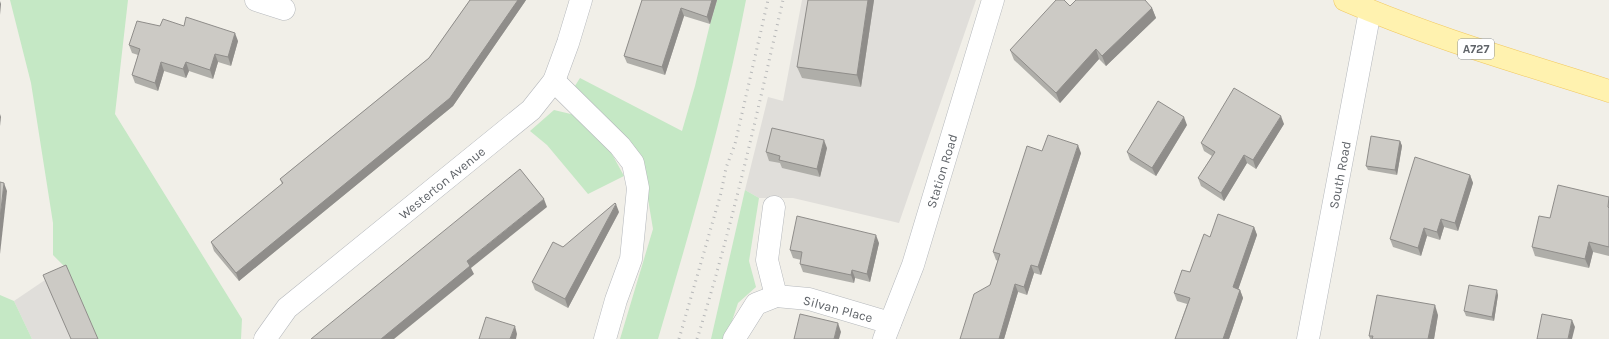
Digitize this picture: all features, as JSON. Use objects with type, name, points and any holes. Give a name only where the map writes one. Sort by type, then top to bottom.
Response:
[{"type":"main road","name":"A727","points":[[1345,0],[1370,11],[1470,46],[1609,91]]},
{"type":"street","points":[[256,0],[284,9]]},
{"type":"street","name":"Westerton Avenue","points":[[264,339],[287,308],[531,110],[554,81],[568,43],[580,0]]},
{"type":"street","name":"Station Road","points":[[887,331],[913,265],[993,0]]},
{"type":"street","name":"South Road","points":[[1308,339],[1370,11]]},
{"type":"street","points":[[554,81],[620,146],[633,163],[638,188],[632,259],[616,300],[605,339]]},
{"type":"street","points":[[774,207],[767,260],[776,296]]},
{"type":"street","name":"Silvan Place","points":[[734,339],[756,304],[776,296],[809,299],[887,331]]},
{"type":"shaded area","points":[[802,0],[976,0],[899,223],[793,198],[759,198],[745,190],[768,97],[783,101]]},
{"type":"shaded area","points":[[45,280],[98,339],[32,339],[14,301]]},
{"type":"green space","points":[[10,0],[128,0],[115,114],[242,319],[241,339],[98,339],[68,270],[53,255],[53,223],[31,83]]},
{"type":"green space","points":[[717,0],[746,0],[728,86],[683,255],[658,339],[620,339],[653,229],[645,181],[573,89],[580,78],[682,131]]},
{"type":"green space","points":[[554,110],[575,115],[612,154],[624,176],[588,194],[547,145],[530,131]]},
{"type":"green space","points":[[745,190],[759,198],[749,261],[756,287],[738,303],[726,339],[711,339]]},
{"type":"green space","points":[[0,295],[14,301],[32,339],[0,339]]},
{"type":"building","points":[[470,0],[518,0],[450,98],[236,273],[211,242],[283,183],[280,179],[429,58]]},
{"type":"building","points":[[642,0],[712,0],[707,17],[681,8],[662,67],[624,56]]},
{"type":"building","points":[[808,0],[868,0],[857,75],[797,67]]},
{"type":"building","points":[[1056,0],[1064,0],[1070,6],[1076,0],[1145,0],[1152,8],[1102,56],[1096,49],[1056,93],[1010,50]]},
{"type":"building","points":[[186,17],[235,33],[228,57],[215,54],[210,70],[186,62],[183,69],[161,62],[155,83],[132,75],[140,49],[129,45],[137,21],[160,26],[163,19],[184,26]]},
{"type":"building","points":[[1234,88],[1281,116],[1253,160],[1244,155],[1221,193],[1198,178],[1215,152],[1201,143]]},
{"type":"building","points":[[1158,101],[1184,117],[1152,168],[1127,152]]},
{"type":"building","points":[[772,128],[824,140],[817,169],[779,160],[780,156],[766,152]]},
{"type":"building","points":[[1048,135],[1078,145],[1038,267],[1031,265],[1024,287],[1015,284],[999,339],[960,339],[974,294],[990,285],[1000,254],[993,252],[1027,146],[1042,151]]},
{"type":"building","points":[[1371,136],[1400,141],[1395,170],[1366,166]]},
{"type":"building","points":[[1415,157],[1470,175],[1455,223],[1441,219],[1437,232],[1424,228],[1418,248],[1390,239]]},
{"type":"building","points":[[520,169],[544,199],[467,261],[470,266],[381,339],[311,339]]},
{"type":"building","points":[[0,182],[4,183],[0,218]]},
{"type":"building","points":[[1558,185],[1609,197],[1609,247],[1589,242],[1585,259],[1532,247],[1539,216],[1550,218]]},
{"type":"building","points":[[615,203],[616,204],[565,299],[532,282],[553,242],[563,247]]},
{"type":"building","points":[[1218,214],[1254,227],[1233,287],[1240,290],[1223,339],[1175,339],[1190,298],[1174,293],[1182,270],[1190,272],[1204,234],[1210,237]]},
{"type":"building","points":[[797,216],[876,235],[867,274],[852,270],[851,275],[800,264],[802,252],[790,250]]},
{"type":"building","points":[[66,265],[98,339],[71,339],[43,275]]},
{"type":"building","points":[[1469,285],[1497,290],[1492,317],[1464,311]]},
{"type":"building","points":[[1377,295],[1435,305],[1428,339],[1372,339],[1373,336],[1369,336]]},
{"type":"building","points":[[800,314],[838,323],[834,339],[794,339]]},
{"type":"building","points":[[1542,314],[1572,320],[1568,339],[1537,339]]},
{"type":"building","points":[[486,317],[515,326],[510,339],[479,339]]},
{"type":"railway","points":[[679,339],[721,193],[726,168],[735,144],[768,0]]},
{"type":"railway","points":[[697,339],[733,213],[783,0]]}]
